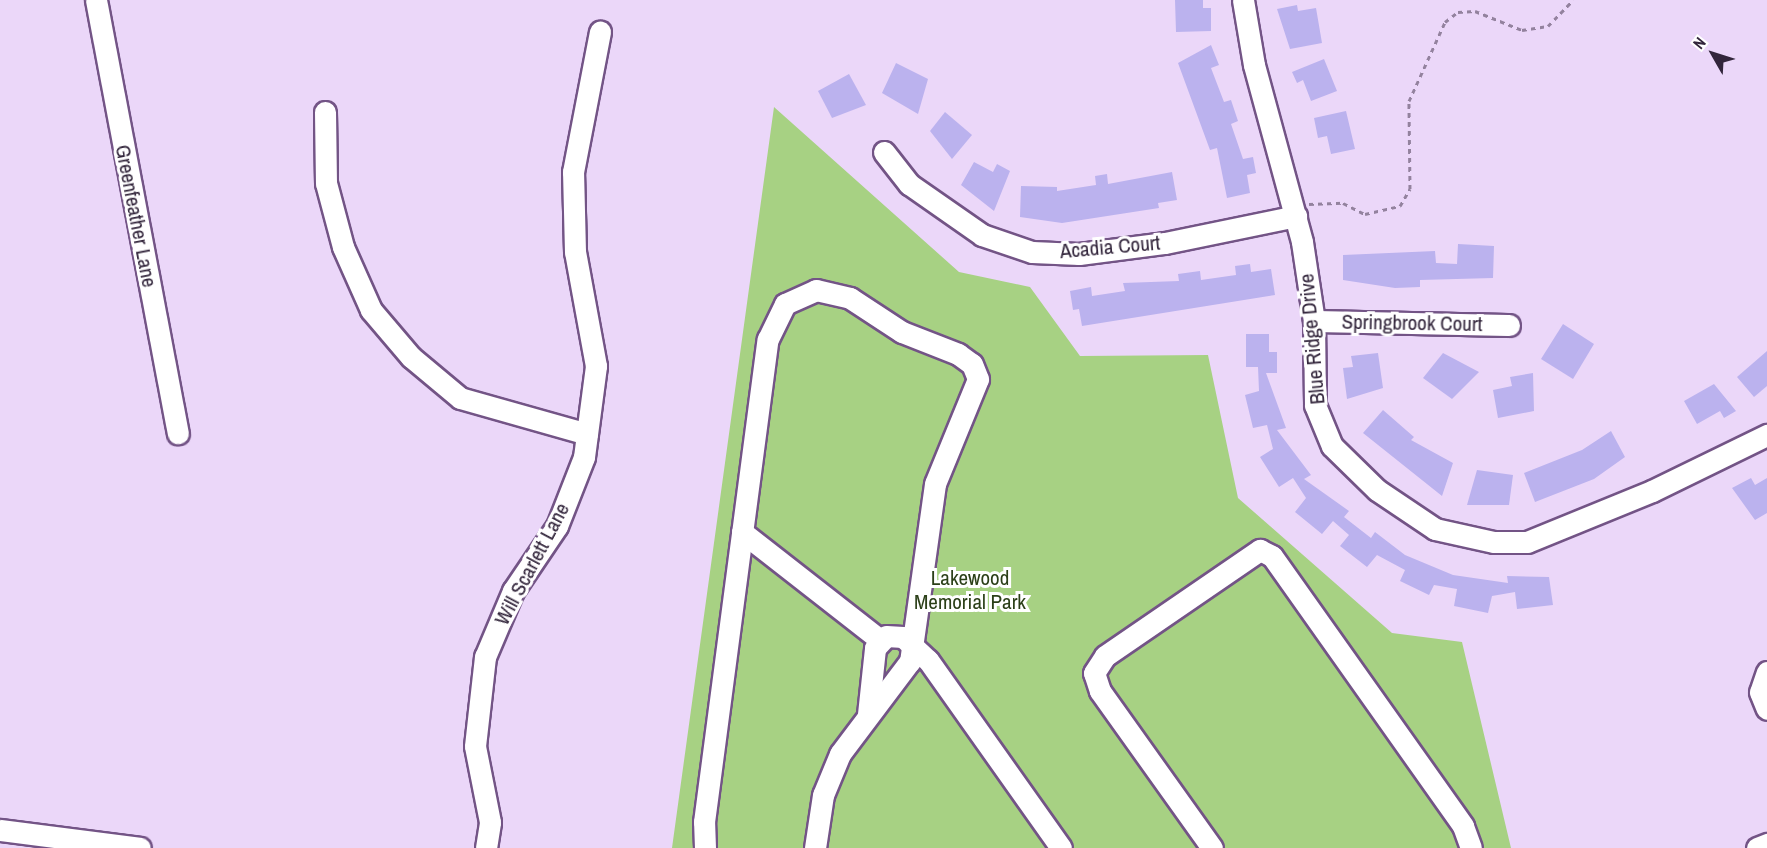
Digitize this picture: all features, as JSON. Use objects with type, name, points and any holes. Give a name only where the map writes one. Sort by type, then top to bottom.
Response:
[{"type":"street","name":"Greenfeather Lane","points":[[96,0],[178,433]]},
{"type":"street","name":"Blue Ridge Drive","points":[[1243,0],[1254,65],[1294,211],[1314,321],[1312,384],[1332,446],[1349,466],[1419,522],[1461,537],[1527,542],[1652,491],[1767,435]]},
{"type":"street","name":"Will Scarlett Lane","points":[[486,848],[490,822],[475,746],[484,657],[513,591],[557,526],[584,457],[596,366],[575,252],[573,172],[600,32]]},
{"type":"street","points":[[325,112],[326,183],[340,236],[378,318],[411,357],[460,398],[587,434]]},
{"type":"street","name":"Acadia Court","points":[[884,152],[909,184],[982,236],[1032,252],[1079,254],[1165,243],[1294,211]]},
{"type":"street","points":[[705,848],[742,532],[768,339],[785,304],[816,290],[840,294],[902,332],[966,358],[976,371],[977,389],[935,484],[912,642],[901,676],[867,714],[831,773],[815,848]]},
{"type":"street","name":"Springbrook Court","points":[[1314,321],[1509,325]]},
{"type":"street","points":[[742,532],[880,640]]},
{"type":"street","points":[[1212,848],[1100,691],[1094,673],[1105,656],[1260,550],[1272,556],[1464,826],[1471,848]]},
{"type":"street","points":[[880,640],[894,635],[912,642],[1061,848]]},
{"type":"street","points":[[867,714],[880,640]]},
{"type":"street","points":[[1767,672],[1760,692],[1767,709]]},
{"type":"street","points":[[0,830],[140,848]]},
{"type":"street","points":[[1757,848],[1767,844]]},
{"type":"path","points":[[1294,211],[1343,203],[1365,214],[1400,206],[1410,189],[1409,101],[1445,22],[1458,12],[1475,11],[1522,30],[1548,26],[1573,0]]},
{"type":"green space","name":"Lakewood Memorial Park","points":[[774,107],[959,272],[1030,287],[1080,356],[1208,355],[1238,498],[1392,633],[1462,642],[1511,848],[672,848]]},
{"type":"building","points":[[1175,0],[1203,0],[1203,8],[1211,8],[1211,31],[1176,32]]},
{"type":"building","points":[[1297,5],[1298,11],[1316,8],[1322,43],[1290,49],[1277,9]]},
{"type":"building","points":[[1211,45],[1219,65],[1211,68],[1224,102],[1231,100],[1238,121],[1231,124],[1243,159],[1253,157],[1256,173],[1247,175],[1250,193],[1227,198],[1217,148],[1210,150],[1178,63]]},
{"type":"building","points":[[1324,59],[1337,91],[1311,101],[1303,80],[1297,83],[1292,72]]},
{"type":"building","points":[[896,63],[928,79],[918,114],[882,93]]},
{"type":"building","points":[[849,74],[866,105],[832,118],[818,91]]},
{"type":"building","points":[[1346,111],[1355,149],[1331,154],[1327,136],[1318,138],[1314,118]]},
{"type":"building","points":[[945,112],[972,135],[952,159],[930,131]]},
{"type":"building","points":[[974,162],[993,172],[997,164],[1010,171],[994,211],[961,185]]},
{"type":"building","points":[[1172,172],[1177,200],[1158,203],[1159,208],[1062,223],[1020,217],[1021,186],[1057,187],[1057,191],[1096,185],[1095,176],[1107,174],[1108,184]]},
{"type":"building","points":[[1458,244],[1494,246],[1493,278],[1420,280],[1420,287],[1395,288],[1343,280],[1343,255],[1435,251],[1436,263],[1457,264]]},
{"type":"building","points":[[1250,264],[1251,272],[1271,269],[1275,295],[1082,326],[1079,309],[1073,310],[1070,291],[1091,287],[1092,296],[1125,291],[1123,283],[1179,281],[1178,274],[1200,271],[1201,280],[1236,275],[1235,266]]},
{"type":"building","points":[[1563,324],[1594,344],[1573,379],[1541,359]]},
{"type":"building","points":[[1246,334],[1269,334],[1269,352],[1277,352],[1277,373],[1266,373],[1286,428],[1277,430],[1311,475],[1304,479],[1349,511],[1344,517],[1371,538],[1375,532],[1405,555],[1453,575],[1508,583],[1507,576],[1549,577],[1553,605],[1517,609],[1515,592],[1492,596],[1488,613],[1454,606],[1457,589],[1434,585],[1429,595],[1400,581],[1405,570],[1377,555],[1367,567],[1340,546],[1349,535],[1333,521],[1322,534],[1295,512],[1306,498],[1293,478],[1279,487],[1260,457],[1273,449],[1267,425],[1253,428],[1245,395],[1259,391],[1258,367],[1246,367]]},
{"type":"building","points":[[1767,351],[1767,386],[1754,397],[1737,377]]},
{"type":"building","points":[[1378,353],[1383,388],[1347,399],[1343,368],[1353,367],[1351,356]]},
{"type":"building","points":[[1443,353],[1479,372],[1452,399],[1423,378]]},
{"type":"building","points":[[1533,373],[1534,411],[1498,418],[1493,390],[1512,386],[1510,377]]},
{"type":"building","points":[[1714,384],[1736,411],[1724,418],[1720,411],[1697,424],[1684,401]]},
{"type":"building","points":[[1383,410],[1414,437],[1411,440],[1453,463],[1442,496],[1363,433]]},
{"type":"building","points":[[1611,431],[1625,457],[1594,479],[1535,502],[1524,473],[1582,450]]},
{"type":"building","points":[[1477,470],[1513,475],[1509,505],[1467,505]]},
{"type":"building","points":[[1751,478],[1755,485],[1767,478],[1767,513],[1755,520],[1732,488]]}]
